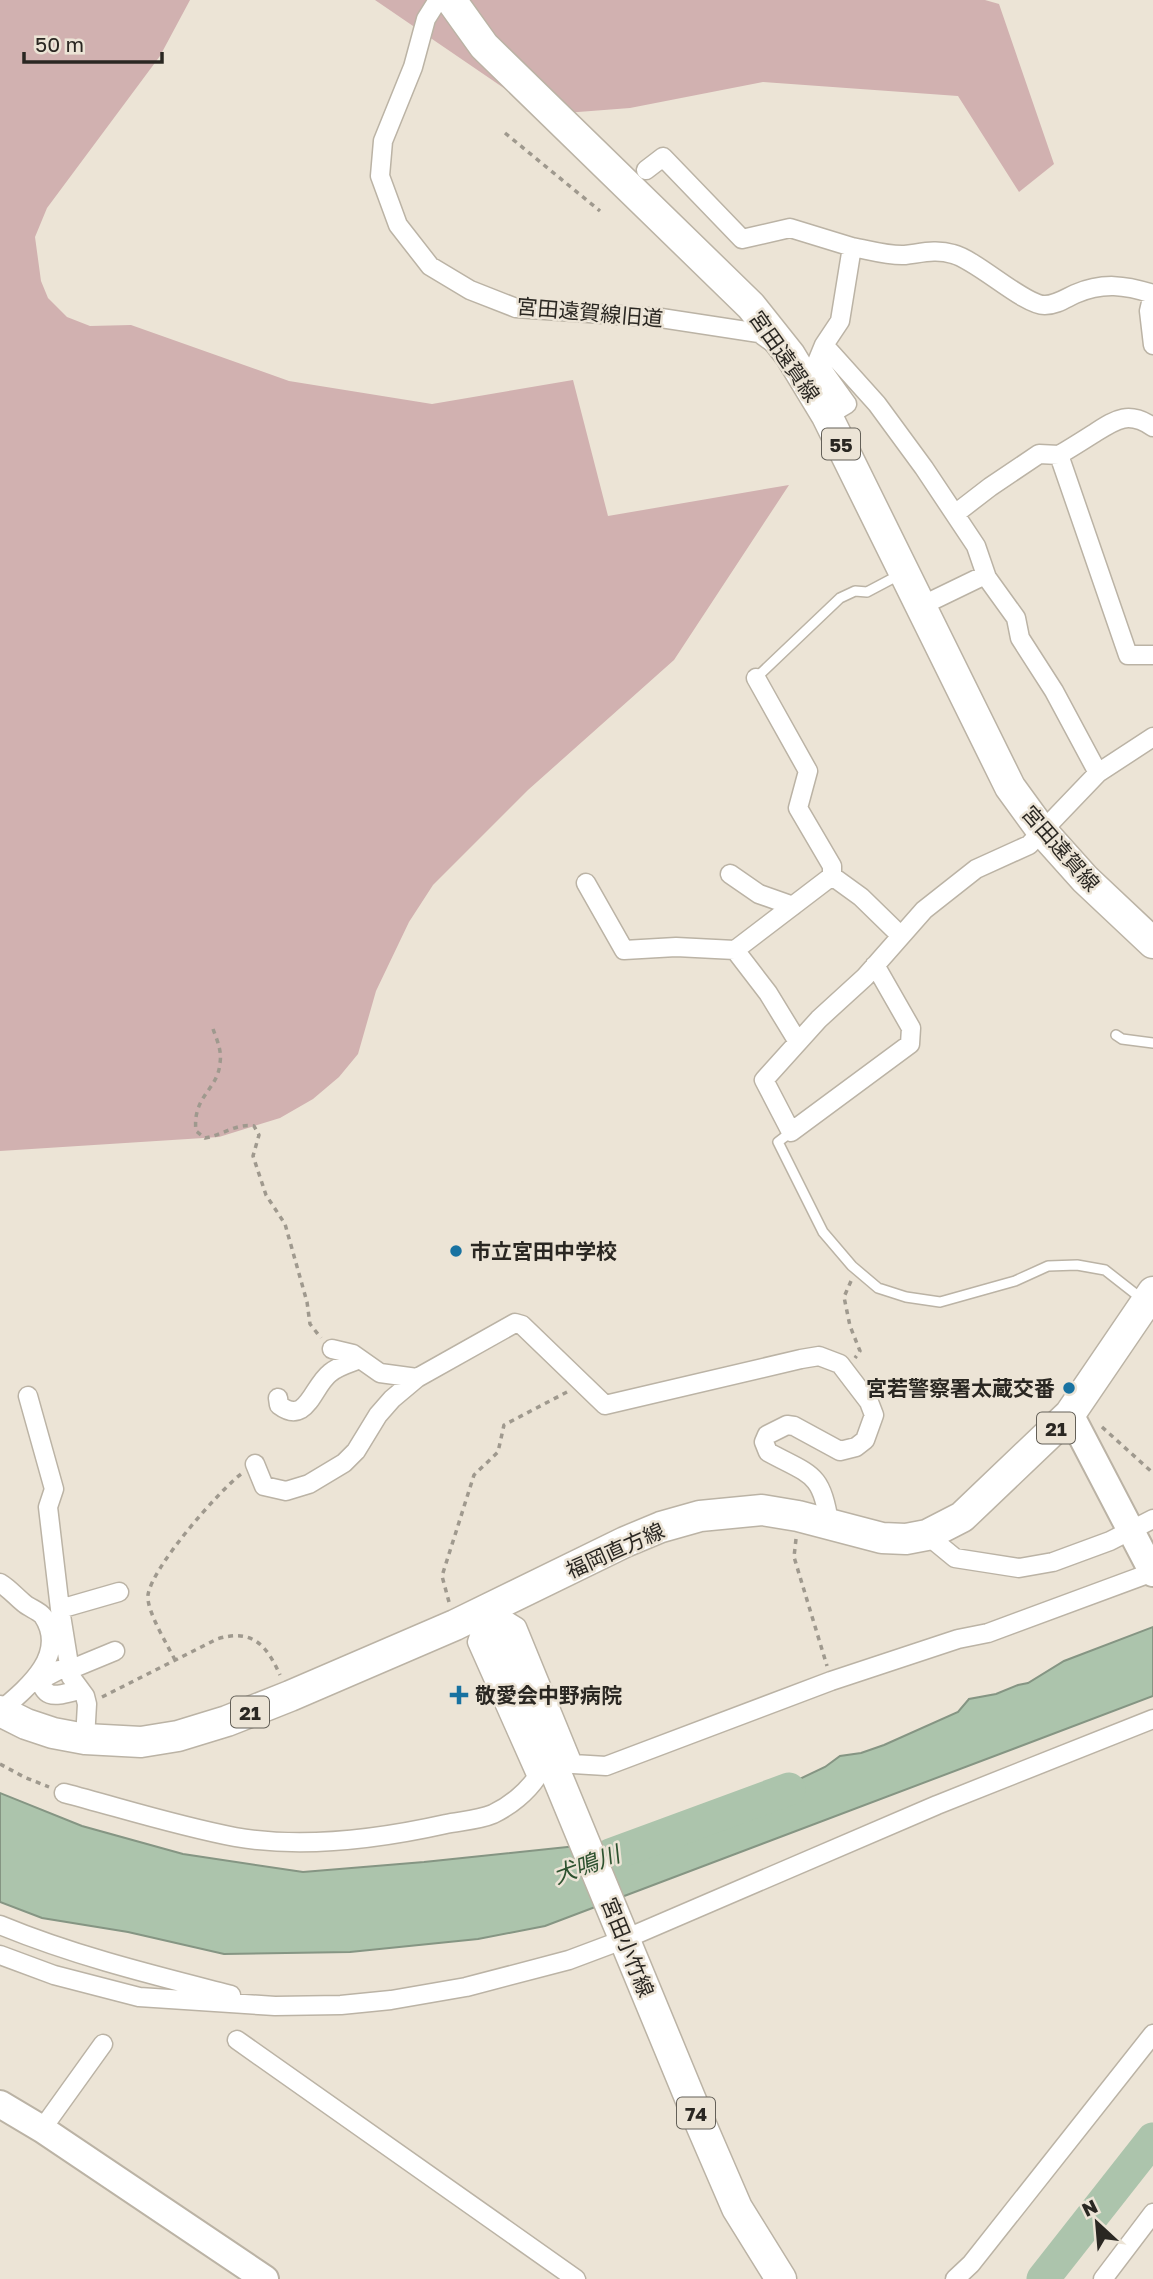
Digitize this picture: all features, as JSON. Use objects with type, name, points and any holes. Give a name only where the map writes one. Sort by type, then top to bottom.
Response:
[{"type":"main road","name":"宮田遠賀線","points":[[451,0],[484,47],[723,277],[751,306],[790,355],[827,416],[1010,787],[1042,831],[1085,879],[1153,943]]},
{"type":"main road","name":"福岡直方線","points":[[0,1711],[35,1727],[85,1739],[141,1741],[178,1736],[227,1721],[290,1696],[455,1625],[494,1623],[625,1542],[661,1527],[700,1516],[762,1510],[829,1523],[882,1538],[906,1539],[927,1535],[962,1517],[1074,1409],[1150,1297]]},
{"type":"main road","name":"宮田小竹線","points":[[494,1623],[737,2208],[781,2279]]},
{"type":"street","name":"宮田遠賀線旧道","points":[[438,0],[426,19],[413,67],[383,141],[380,176],[398,225],[430,266],[470,290],[516,308],[661,318],[759,333],[790,355]]},
{"type":"street","points":[[646,170],[663,157],[742,239],[790,228],[852,247],[902,255],[932,250],[955,254],[1043,306],[1092,287],[1132,287],[1153,294],[1149,311],[1153,345]]},
{"type":"street","points":[[827,416],[847,404],[817,362],[824,345],[840,321],[852,247]]},
{"type":"street","points":[[824,345],[877,404],[955,513],[976,546],[987,578],[1016,618],[1020,638],[1054,691],[1098,774]]},
{"type":"street","points":[[955,513],[1038,454],[1059,455],[1117,419],[1131,418],[1144,421],[1153,427]]},
{"type":"street","points":[[1059,455],[1128,655],[1153,655]]},
{"type":"street","points":[[921,606],[985,575],[987,578]]},
{"type":"street","points":[[756,678],[808,771],[798,808],[832,866],[832,876]]},
{"type":"street","points":[[875,965],[911,1028],[910,1044],[791,1132],[764,1080],[819,1019],[875,965],[924,910],[976,869],[1029,845],[1098,774],[1153,737]]},
{"type":"street","points":[[730,874],[760,894],[793,906]]},
{"type":"street","points":[[586,883],[624,950],[676,947],[735,950],[832,876]]},
{"type":"street","points":[[832,876],[861,897],[901,936]]},
{"type":"street","points":[[735,950],[768,993],[798,1042]]},
{"type":"street","points":[[255,1464],[264,1486],[286,1491],[309,1485],[344,1463],[362,1443],[392,1399],[417,1378],[515,1323],[522,1325],[606,1405],[819,1356],[841,1364],[864,1395],[874,1415],[865,1440],[856,1447],[840,1451],[794,1426],[787,1425],[767,1435],[764,1442],[768,1452],[801,1468],[816,1479],[825,1499],[829,1523]]},
{"type":"street","points":[[332,1349],[353,1353],[380,1373],[417,1378]]},
{"type":"street","points":[[278,1398],[279,1405],[287,1411],[296,1412],[305,1407],[330,1373],[360,1359]]},
{"type":"street","points":[[28,1396],[54,1489],[48,1507],[60,1609],[69,1670],[83,1697],[85,1739]]},
{"type":"street","points":[[64,1793],[224,1834],[285,1842],[402,1834],[493,1814],[528,1790],[537,1777],[477,1642],[494,1623],[517,1627],[573,1764],[607,1766],[831,1681],[958,1639],[988,1633],[1153,1572],[1143,1525],[1074,1409]]},
{"type":"street","points":[[927,1535],[955,1558],[1020,1568],[1053,1562],[1143,1525]]},
{"type":"street","points":[[0,1583],[42,1615],[50,1639],[50,1649],[39,1676],[0,1711]]},
{"type":"street","points":[[60,1609],[119,1592]]},
{"type":"street","points":[[39,1676],[69,1670],[115,1651]]},
{"type":"street","points":[[39,1676],[46,1693],[54,1696],[83,1697]]},
{"type":"street","points":[[0,1955],[54,1975],[139,1997],[275,2006],[341,2005],[391,2000],[466,1987],[569,1960],[625,1940],[937,1805],[1153,1719]]},
{"type":"street","points":[[0,1925],[38,1941],[141,1972],[275,2006]]},
{"type":"street","points":[[955,2279],[971,2264],[1153,2034]]},
{"type":"street","points":[[237,2040],[576,2279]]},
{"type":"street","points":[[42,2129],[103,2045]]},
{"type":"street","points":[[0,2104],[42,2129],[265,2279]]},
{"type":"street","points":[[1103,2279],[1153,2213]]},
{"type":"lane","points":[[756,678],[840,598],[855,591],[867,592],[904,573]]},
{"type":"lane","points":[[1116,1035],[1122,1039],[1153,1043]]},
{"type":"lane","points":[[791,1132],[778,1142],[823,1232],[878,1289],[940,1302],[1015,1282],[1048,1266],[1077,1265],[1105,1270],[1150,1297]]},
{"type":"path","points":[[505,133],[600,211]]},
{"type":"path","points":[[213,1029],[220,1046],[220,1065],[194,1118],[196,1131],[205,1138],[243,1124],[254,1126],[260,1135],[253,1156],[266,1195],[285,1224],[307,1303],[310,1324],[332,1349]]},
{"type":"path","points":[[845,1369],[860,1352],[849,1326],[845,1297],[856,1269]]},
{"type":"path","points":[[455,1625],[442,1576],[474,1475],[498,1452],[504,1425],[583,1384]]},
{"type":"path","points":[[1074,1409],[1153,1473]]},
{"type":"path","points":[[175,1661],[149,1606],[148,1595],[174,1550],[209,1505],[233,1480],[255,1464]]},
{"type":"path","points":[[798,1516],[794,1558],[831,1681]]},
{"type":"path","points":[[83,1697],[175,1661],[217,1639],[233,1634],[252,1639],[269,1651],[290,1696]]},
{"type":"path","points":[[0,1764],[64,1793]]},
{"type":"shaded area","points":[[0,0],[190,0],[160,56],[47,208],[35,237],[41,281],[48,298],[67,317],[90,326],[131,325],[289,381],[432,404],[573,380],[608,516],[789,485],[674,660],[528,790],[433,885],[409,922],[376,991],[358,1054],[339,1077],[313,1099],[280,1118],[219,1137],[0,1151]]},
{"type":"shaded area","points":[[375,0],[985,0],[999,4],[1054,164],[1019,192],[958,96],[763,82],[630,108],[565,113],[533,108]]},
{"type":"water","points":[[1153,1627],[1153,1696],[545,1926],[478,1939],[350,1952],[224,1954],[128,1932],[42,1918],[0,1902],[0,1793],[82,1826],[183,1854],[303,1872],[681,1835],[825,1767],[840,1756],[861,1753],[884,1745],[958,1712],[969,1699],[996,1694],[1028,1683],[1064,1661]]},
{"type":"waterway","name":"犬鳴川","points":[[610,1855],[789,1789]]},
{"type":"waterway","points":[[1043,2279],[1153,2139]]},
{"type":"place","name":"市立宮田中学校","points":[[456,1251]]},
{"type":"place","name":"宮若警察署太蔵交番","points":[[1069,1388]]},
{"type":"place","name":"敬愛会中野病院","points":[[459,1695]]}]
